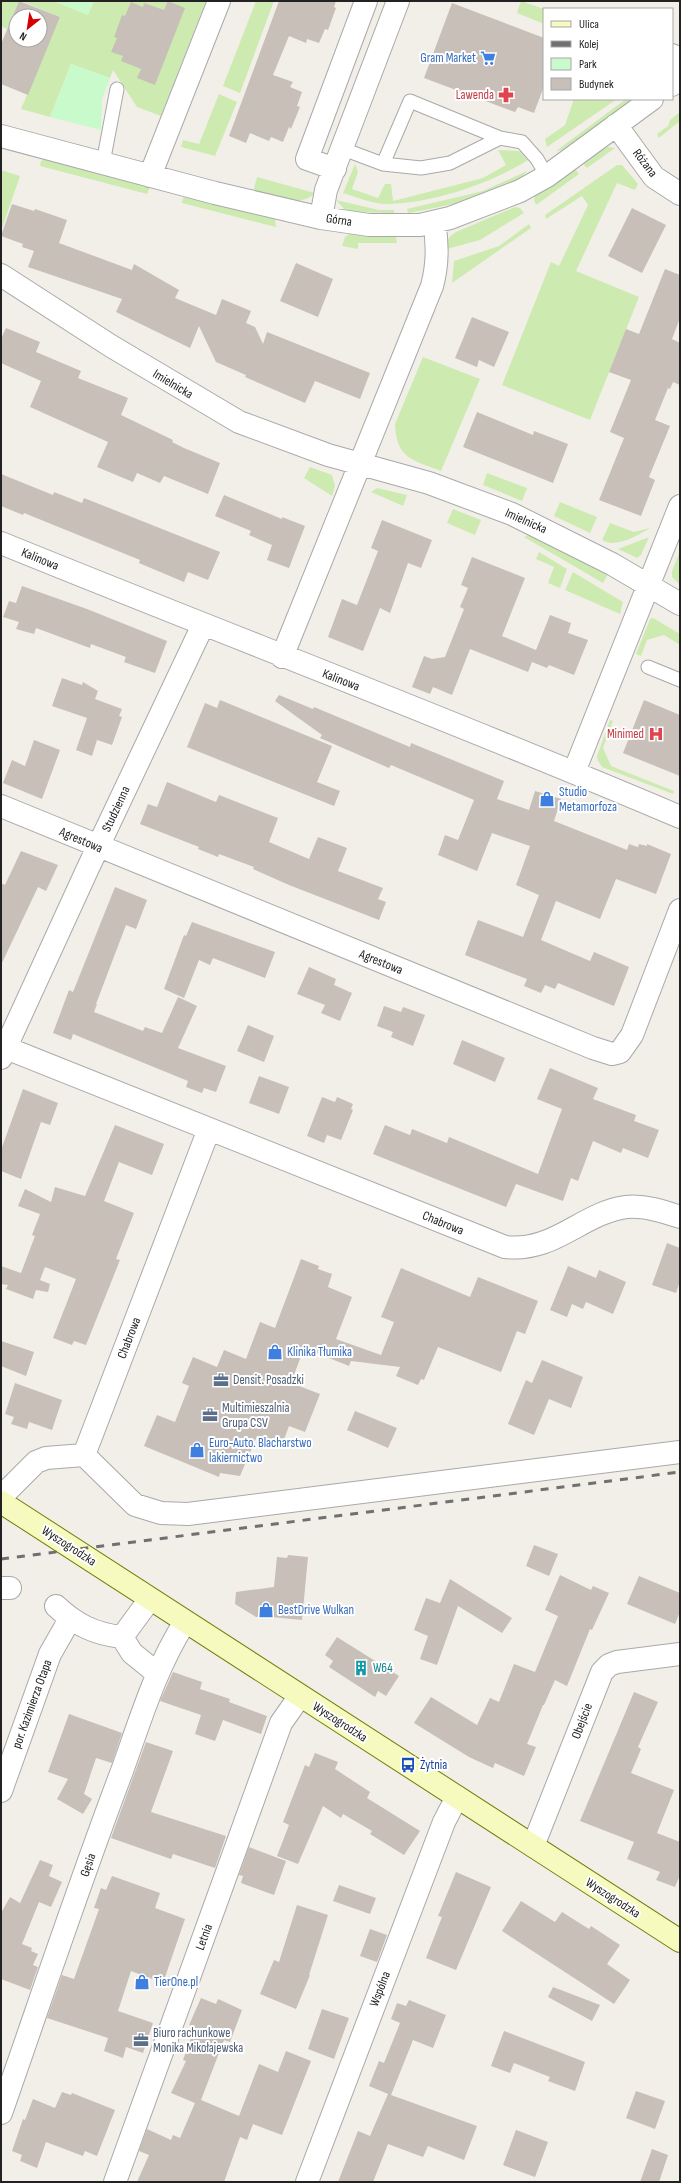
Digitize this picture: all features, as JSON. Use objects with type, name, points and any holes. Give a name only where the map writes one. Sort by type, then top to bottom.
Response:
[{"type":"street","points":[[150,176],[219,1]]},
{"type":"street","points":[[339,159],[307,159],[366,1]]},
{"type":"street","points":[[321,218],[326,190],[398,1]]},
{"type":"street","points":[[673,56],[680,67]]},
{"type":"street","name":"Górna","points":[[1,136],[150,176],[321,218],[369,225],[420,225],[434,222],[492,203],[520,191],[547,176],[651,100]]},
{"type":"street","name":"Różana","points":[[616,125],[654,177],[680,194]]},
{"type":"street","points":[[282,657],[432,286],[437,262],[437,240],[434,222]]},
{"type":"street","name":"Imielnicka","points":[[1,275],[111,346],[225,415],[268,434],[360,465],[429,483],[512,514],[562,537],[680,604]]},
{"type":"street","points":[[574,772],[680,506]]},
{"type":"street","name":"Kalinowa","points":[[1,543],[203,626],[574,772],[680,816]]},
{"type":"street","name":"Studzienna","points":[[2,1051],[203,626]]},
{"type":"street","name":"Agrestowa","points":[[1,806],[98,847],[593,1048],[612,1054],[620,1052],[632,1035],[680,910]]},
{"type":"street","name":"Chabrowa","points":[[2,1051],[209,1129],[505,1248],[521,1249],[546,1242],[607,1213],[626,1207],[653,1209],[680,1217]]},
{"type":"street","name":"Chabrowa","points":[[84,1455],[209,1129]]},
{"type":"street","points":[[1,1497],[36,1462],[46,1458],[84,1455],[135,1505],[161,1513],[188,1514],[680,1452]]},
{"type":"street","name":"Wyszogrodzka","points":[[1,1502],[680,1941]]},
{"type":"street","points":[[150,1599],[122,1637],[132,1653],[158,1674]]},
{"type":"street","name":"por. Kazimierza Otapa","points":[[1,1791],[50,1654],[63,1613],[105,1635],[122,1637]]},
{"type":"street","name":"Gęsia","points":[[1,2113],[110,1803],[158,1674],[172,1642],[185,1622]]},
{"type":"street","name":"Obejście","points":[[533,1846],[602,1672],[609,1665],[617,1662],[680,1654]]},
{"type":"street","name":"Letnia","points":[[115,2182],[279,1728],[285,1716],[300,1696]]},
{"type":"street","name":"Wspólna","points":[[307,2182],[444,1822],[457,1797]]},
{"type":"lane","points":[[103,163],[117,89]]},
{"type":"lane","points":[[383,164],[410,101],[500,138],[522,142],[537,159],[547,176]]},
{"type":"lane","points":[[339,159],[421,168],[450,163],[500,138]]},
{"type":"lane","points":[[648,668],[680,680]]},
{"type":"green space","points":[[1,1],[19,1],[16,8],[8,8],[7,29],[1,26]]},
{"type":"green space","points":[[21,1],[54,1],[88,15],[94,1],[206,1],[161,116],[137,107],[113,70],[110,78],[71,64],[50,117],[21,109],[60,17],[48,12],[48,8],[38,8]]},
{"type":"green space","points":[[54,1],[94,1],[88,15]]},
{"type":"green space","points":[[256,1],[274,1],[240,93],[223,86]]},
{"type":"green space","points":[[521,1],[543,9],[543,24],[517,13]]},
{"type":"green space","points":[[71,64],[110,78],[102,99],[101,130],[50,117]]},
{"type":"green space","points":[[219,94],[237,102],[215,156],[181,147],[183,140],[199,144]]},
{"type":"green space","points":[[574,100],[616,100],[547,147],[545,139],[565,125]]},
{"type":"green space","points":[[625,100],[634,100],[562,150],[556,151]]},
{"type":"green space","points":[[680,112],[680,121],[659,138],[657,134],[668,126],[670,120]]},
{"type":"green space","points":[[600,148],[615,148],[587,168],[584,165],[585,160]]},
{"type":"green space","points":[[498,150],[519,151],[528,160],[496,177],[460,191],[421,200],[385,204],[343,193],[355,164],[358,172],[352,189],[378,198],[385,184],[391,184],[393,201],[483,178],[506,165]]},
{"type":"green space","points":[[45,159],[150,187],[147,194],[40,166],[41,161]]},
{"type":"green space","points":[[617,165],[622,165],[638,184],[635,190],[617,183],[576,271],[639,297],[590,420],[502,385],[551,262],[559,266],[588,205],[582,196],[546,219],[545,215]]},
{"type":"green space","points":[[1,170],[20,176],[1,231]]},
{"type":"green space","points":[[571,170],[576,170],[579,174],[536,205],[534,200],[535,195]]},
{"type":"green space","points":[[527,171],[505,187],[472,199],[408,213],[407,209],[483,191]]},
{"type":"green space","points":[[257,177],[315,193],[308,198],[293,201],[269,197],[253,192]]},
{"type":"green space","points":[[187,196],[275,219],[276,227],[182,203],[183,198]]},
{"type":"green space","points":[[336,200],[379,210],[394,210],[394,213],[347,212]]},
{"type":"green space","points":[[515,207],[520,208],[524,213],[480,240],[447,249],[448,239],[456,232]]},
{"type":"green space","points":[[529,224],[531,228],[452,283],[454,261],[499,246]]},
{"type":"green space","points":[[349,234],[396,237],[397,243],[358,243],[358,249],[342,246],[345,237]]},
{"type":"green space","points":[[423,357],[480,379],[441,471],[414,461],[403,451],[396,436],[395,424]]},
{"type":"green space","points":[[310,467],[332,475],[335,486],[332,496],[304,478]]},
{"type":"green space","points":[[487,473],[527,488],[522,501],[483,485]]},
{"type":"green space","points":[[377,488],[407,495],[403,506],[371,492]]},
{"type":"green space","points":[[560,502],[597,517],[590,533],[554,516]]},
{"type":"green space","points":[[453,509],[481,520],[475,535],[447,523]]},
{"type":"green space","points":[[610,523],[634,532],[650,528],[627,540],[613,543],[602,540]]},
{"type":"green space","points":[[529,535],[608,574],[603,583],[524,537]]},
{"type":"green space","points":[[649,537],[641,555],[637,558],[618,549]]},
{"type":"green space","points":[[680,551],[680,585],[672,577],[672,571]]},
{"type":"green space","points":[[539,552],[567,569],[560,588],[548,583],[554,567],[536,559]]},
{"type":"green space","points":[[573,572],[623,602],[620,614],[565,590]]},
{"type":"green space","points":[[653,618],[680,634],[680,645],[664,635],[647,640],[641,656],[636,654],[650,619]]},
{"type":"green space","points":[[610,720],[613,721],[603,748],[611,766],[674,791],[673,794],[602,767],[597,756]]},
{"type":"building","points":[[19,1],[37,8],[16,8]]},
{"type":"building","points":[[168,1],[185,8],[155,85],[137,78],[141,69],[121,61],[123,56],[111,52],[117,38],[114,37],[122,15],[125,16],[131,2],[143,7],[144,3],[164,10]]},
{"type":"building","points":[[279,1],[336,1],[334,7],[336,8],[328,30],[325,29],[319,43],[307,39],[306,43],[289,36],[273,75],[293,82],[290,87],[302,92],[297,106],[300,107],[291,129],[289,127],[283,142],[271,137],[269,141],[250,133],[246,143],[229,136]]},
{"type":"building","name":"Gram Market","points":[[452,3],[543,38],[543,89],[534,113],[518,107],[515,112],[424,78]]},
{"type":"building","points":[[48,12],[60,17],[48,46]]},
{"type":"building","points":[[8,27],[8,48],[47,48],[28,95],[1,84],[1,44]]},
{"type":"building","points":[[12,204],[34,211],[35,209],[67,220],[59,243],[132,270],[134,264],[179,290],[175,298],[216,315],[222,299],[251,311],[246,323],[255,327],[263,344],[267,332],[370,373],[360,399],[315,381],[305,403],[245,377],[246,375],[216,362],[199,326],[190,348],[116,312],[122,299],[28,267],[34,251],[22,247],[23,244],[1,236]]},
{"type":"building","points":[[632,208],[666,225],[642,273],[608,256]]},
{"type":"building","points":[[296,263],[333,279],[318,317],[280,301]]},
{"type":"building","points":[[665,269],[680,275],[680,318],[672,339],[680,343],[680,385],[673,382],[670,389],[668,388],[655,420],[670,426],[649,477],[655,480],[641,516],[599,500],[624,438],[610,432],[631,380],[609,372],[626,329],[639,334]]},
{"type":"building","points":[[472,317],[509,332],[494,367],[479,360],[477,367],[455,358]]},
{"type":"building","points":[[6,328],[40,342],[36,352],[81,371],[78,378],[128,398],[121,415],[173,440],[172,442],[184,448],[220,463],[208,494],[164,476],[160,483],[137,473],[133,482],[97,467],[108,442],[30,407],[41,381],[1,363],[1,339]]},
{"type":"building","points":[[477,412],[533,435],[534,431],[568,444],[553,483],[463,447]]},
{"type":"building","points":[[1,474],[53,495],[54,492],[82,503],[84,498],[220,552],[208,580],[188,572],[184,582],[139,563],[140,560],[24,513],[23,515],[1,506]]},
{"type":"building","points":[[224,495],[282,519],[282,517],[305,526],[289,568],[267,560],[272,545],[249,535],[251,531],[215,516]]},
{"type":"building","points":[[382,520],[432,540],[421,568],[408,563],[390,613],[380,608],[363,651],[328,637],[342,599],[357,605],[378,551],[371,548]]},
{"type":"building","points":[[472,557],[525,578],[502,636],[536,650],[550,615],[571,623],[568,633],[588,640],[574,675],[549,665],[547,668],[532,662],[528,672],[470,649],[452,695],[433,687],[430,694],[412,687],[424,656],[432,659],[445,657],[464,609],[460,607],[468,588],[461,585]]},
{"type":"building","points":[[22,586],[87,609],[167,641],[155,673],[124,662],[126,657],[91,644],[90,648],[36,628],[34,634],[16,629],[19,622],[3,617],[9,601],[16,603]]},
{"type":"building","points":[[62,678],[82,685],[83,682],[98,691],[95,699],[122,709],[119,716],[122,717],[112,745],[97,740],[92,756],[76,750],[87,718],[52,706]]},
{"type":"building","points":[[279,695],[313,709],[314,707],[410,747],[411,743],[504,781],[497,799],[529,810],[535,791],[561,799],[554,821],[627,850],[629,844],[638,847],[639,844],[647,846],[647,844],[671,854],[656,894],[616,879],[600,919],[556,901],[541,940],[590,961],[594,952],[629,967],[614,1006],[558,983],[555,989],[545,985],[541,993],[524,986],[527,979],[465,955],[478,920],[523,937],[539,895],[516,885],[530,846],[492,833],[477,871],[438,855],[445,835],[458,840],[474,800],[391,765],[389,768],[320,738],[322,735],[275,701]]},
{"type":"building","points":[[220,700],[332,746],[317,782],[340,791],[334,806],[187,747],[205,703],[217,708]]},
{"type":"building","name":"Minimed","points":[[644,700],[680,715],[680,776],[623,753]]},
{"type":"building","points":[[34,740],[60,750],[42,799],[3,783],[12,760],[25,766]]},
{"type":"building","points":[[167,782],[216,802],[219,795],[278,818],[269,842],[309,859],[318,837],[347,848],[338,871],[383,888],[378,899],[386,902],[379,920],[289,885],[253,869],[254,867],[219,854],[218,857],[198,849],[199,847],[140,824],[148,804],[157,807]]},
{"type":"building","points":[[21,851],[58,865],[46,891],[38,887],[1,965],[1,883],[5,885]]},
{"type":"building","points":[[115,887],[147,900],[136,929],[126,925],[94,1012],[143,1031],[145,1027],[162,1033],[178,997],[197,1006],[178,1048],[226,1066],[216,1092],[204,1088],[202,1093],[186,1087],[188,1081],[73,1034],[71,1040],[53,1033],[69,990],[73,992]]},
{"type":"building","points":[[192,922],[275,952],[265,978],[213,958],[210,965],[199,960],[184,998],[164,989],[184,935],[186,936]]},
{"type":"building","points":[[309,967],[336,979],[334,985],[352,993],[340,1021],[321,1013],[325,1005],[297,994]]},
{"type":"building","points":[[384,1006],[401,1012],[403,1007],[425,1015],[413,1046],[391,1037],[393,1032],[377,1026]]},
{"type":"building","points":[[248,1025],[274,1036],[264,1062],[237,1051]]},
{"type":"building","points":[[462,1040],[505,1058],[495,1082],[453,1064]]},
{"type":"building","points":[[550,1068],[598,1088],[593,1099],[636,1115],[634,1121],[659,1130],[648,1158],[623,1148],[621,1153],[593,1141],[578,1181],[571,1178],[563,1201],[516,1184],[506,1207],[373,1154],[385,1125],[410,1135],[412,1129],[447,1143],[449,1137],[538,1174],[562,1109],[537,1099]]},
{"type":"building","points":[[259,1076],[289,1087],[279,1114],[249,1103]]},
{"type":"building","points":[[23,1089],[58,1103],[50,1125],[41,1122],[21,1179],[1,1171],[1,1150]]},
{"type":"building","points":[[322,1097],[335,1102],[337,1097],[353,1104],[351,1109],[353,1110],[341,1140],[327,1135],[324,1143],[307,1136]]},
{"type":"building","points":[[115,1125],[164,1144],[152,1175],[119,1162],[104,1201],[134,1213],[116,1259],[120,1260],[86,1345],[74,1341],[72,1345],[53,1338],[76,1279],[45,1267],[40,1280],[50,1284],[48,1292],[36,1290],[33,1299],[6,1289],[8,1285],[1,1284],[1,1266],[21,1273],[35,1236],[32,1235],[40,1214],[18,1206],[25,1189],[51,1202],[55,1187],[85,1196]]},
{"type":"building","points":[[667,1243],[680,1248],[680,1281],[676,1293],[652,1285]]},
{"type":"building","points":[[301,1259],[319,1266],[318,1269],[332,1274],[328,1287],[352,1297],[336,1339],[381,1355],[394,1322],[381,1317],[401,1268],[470,1297],[478,1277],[538,1301],[525,1334],[517,1331],[501,1372],[438,1347],[424,1380],[421,1379],[418,1385],[396,1376],[400,1367],[351,1361],[349,1366],[304,1348],[291,1383],[320,1394],[305,1432],[289,1426],[282,1445],[257,1436],[240,1476],[220,1473],[219,1477],[144,1446],[157,1415],[175,1422],[189,1386],[182,1383],[193,1357],[217,1367],[224,1350],[246,1359],[260,1322],[275,1328]]},
{"type":"building","points":[[568,1266],[596,1278],[599,1270],[626,1282],[613,1314],[586,1302],[583,1309],[572,1304],[567,1317],[550,1310]]},
{"type":"building","points":[[1,1341],[34,1352],[26,1376],[1,1366]]},
{"type":"building","points":[[542,1360],[583,1377],[571,1408],[549,1399],[534,1435],[508,1424],[526,1380],[532,1383]]},
{"type":"building","points":[[15,1383],[62,1400],[52,1430],[29,1422],[27,1429],[11,1424],[14,1417],[5,1414]]},
{"type":"building","points":[[355,1411],[397,1428],[388,1448],[347,1430]]},
{"type":"building","points":[[534,1545],[558,1554],[549,1576],[526,1566]]},
{"type":"building","points":[[288,1555],[308,1557],[302,1620],[261,1616],[256,1617],[235,1604],[236,1592],[274,1587],[277,1557],[287,1558]]},
{"type":"building","points":[[560,1575],[591,1590],[593,1586],[609,1593],[592,1630],[590,1629],[567,1686],[555,1680],[543,1705],[527,1744],[536,1747],[524,1776],[495,1763],[493,1768],[469,1757],[414,1723],[431,1697],[477,1725],[490,1698],[499,1702],[514,1664],[535,1672],[558,1616],[545,1610]]},
{"type":"building","points":[[639,1576],[680,1593],[680,1612],[675,1624],[627,1604]]},
{"type":"building","points":[[450,1579],[512,1618],[502,1633],[458,1606],[437,1665],[420,1659],[428,1636],[414,1630],[426,1598],[440,1603]]},
{"type":"building","name":"W64","points":[[337,1637],[399,1676],[386,1696],[378,1691],[375,1697],[329,1667],[333,1661],[325,1655]]},
{"type":"building","points":[[173,1672],[202,1682],[200,1689],[230,1699],[229,1702],[267,1716],[261,1734],[223,1720],[215,1741],[195,1734],[201,1715],[160,1701]]},
{"type":"building","points":[[634,1692],[658,1702],[638,1747],[641,1749],[631,1773],[674,1790],[657,1833],[680,1842],[680,1875],[675,1887],[656,1880],[660,1872],[627,1859],[634,1842],[580,1821]]},
{"type":"building","points":[[69,1714],[122,1733],[112,1763],[96,1758],[84,1794],[92,1799],[83,1814],[57,1799],[68,1779],[48,1772]]},
{"type":"building","points":[[146,1742],[173,1751],[151,1812],[226,1836],[215,1868],[173,1854],[171,1859],[111,1838]]},
{"type":"building","points":[[315,1753],[338,1762],[335,1769],[370,1792],[367,1798],[420,1831],[404,1855],[370,1834],[372,1831],[343,1814],[341,1818],[323,1806],[298,1864],[277,1856],[289,1825],[283,1822],[305,1765],[309,1767]]},
{"type":"building","points":[[249,1847],[286,1861],[274,1895],[241,1883],[243,1876],[239,1875]]},
{"type":"building","points":[[40,1860],[53,1865],[49,1876],[62,1882],[51,1907],[39,1902],[22,1944],[32,1948],[31,1951],[38,1954],[33,1965],[38,1967],[30,1990],[1,1979],[1,1913],[10,1897],[20,1903]]},
{"type":"building","points":[[456,1872],[491,1887],[456,1970],[426,1958],[442,1917],[438,1916]]},
{"type":"building","points":[[112,1876],[160,1893],[155,1908],[185,1919],[163,1983],[131,1971],[118,2011],[153,2023],[143,2053],[126,2047],[123,2058],[104,2051],[108,2038],[47,2018],[62,1975],[74,1979],[99,1909],[94,1908],[101,1888],[106,1890]]},
{"type":"building","points":[[339,1885],[376,1898],[370,1914],[333,1901]]},
{"type":"building","points":[[521,1901],[555,1922],[562,1912],[589,1929],[591,1926],[620,1945],[607,1964],[630,1980],[614,2004],[502,1931]]},
{"type":"building","points":[[297,1905],[328,1915],[310,1975],[296,2009],[260,1994],[274,1960],[279,1962]]},
{"type":"building","points":[[370,1929],[387,1935],[377,1962],[360,1956]]},
{"type":"building","points":[[553,1987],[600,2005],[592,2021],[548,1997]]},
{"type":"building","points":[[201,1998],[216,2004],[218,1999],[242,2010],[230,2042],[224,2040],[201,2100],[239,2116],[259,2064],[278,2072],[286,2051],[311,2061],[282,2135],[253,2124],[247,2140],[240,2137],[224,2182],[137,2182],[149,2155],[139,2151],[147,2129],[171,2140],[173,2135],[180,2138],[195,2103],[171,2093],[186,2061],[183,2060],[195,2027],[189,2025]]},
{"type":"building","points":[[409,2000],[446,2015],[433,2048],[413,2040],[391,2095],[477,2126],[464,2160],[428,2146],[423,2157],[388,2144],[373,2182],[338,2182],[358,2131],[370,2136],[388,2094],[369,2086],[379,2061],[384,2063],[400,2023],[391,2019],[397,2003],[406,2006]]},
{"type":"building","points":[[322,2009],[349,2018],[334,2059],[308,2049]]},
{"type":"building","points":[[504,2031],[585,2062],[575,2091],[548,2081],[550,2077],[514,2063],[510,2073],[491,2066]]},
{"type":"building","points":[[636,2091],[665,2101],[655,2129],[626,2118]]},
{"type":"building","points":[[62,2092],[71,2095],[72,2093],[115,2110],[97,2156],[85,2151],[83,2156],[46,2142],[37,2168],[20,2161],[22,2155],[12,2151],[23,2119],[25,2120],[33,2099],[55,2108]]},
{"type":"building","points":[[516,2130],[548,2142],[535,2177],[503,2165]]},
{"type":"building","points":[[652,2149],[668,2155],[659,2182],[640,2182]]},
{"type":"railway","points":[[1,1559],[680,1472]]},
{"type":"place","name":"Gram Market","points":[[488,58]]},
{"type":"place","name":"Lawenda","points":[[506,95]]},
{"type":"place","name":"Minimed","points":[[656,734]]},
{"type":"place","name":"Studio Metamorfoza","points":[[547,799]]},
{"type":"place","name":"Klinika Tłumika","points":[[275,1352]]},
{"type":"place","name":"Densit. Posadzki","points":[[221,1380]]},
{"type":"place","name":"Multimieszalnia Grupa CSV","points":[[210,1415]]},
{"type":"place","name":"Euro-Auto. Blacharstwo lakiernictwo","points":[[197,1450]]},
{"type":"place","name":"BestDrive Wulkan","points":[[266,1610]]},
{"type":"place","name":"W64","points":[[361,1668]]},
{"type":"place","name":"Żytnia","points":[[408,1765]]},
{"type":"place","name":"TierOne.pl","points":[[142,1982]]},
{"type":"place","name":"Biuro rachunkowe Monika Mikołajewska","points":[[141,2040]]}]
